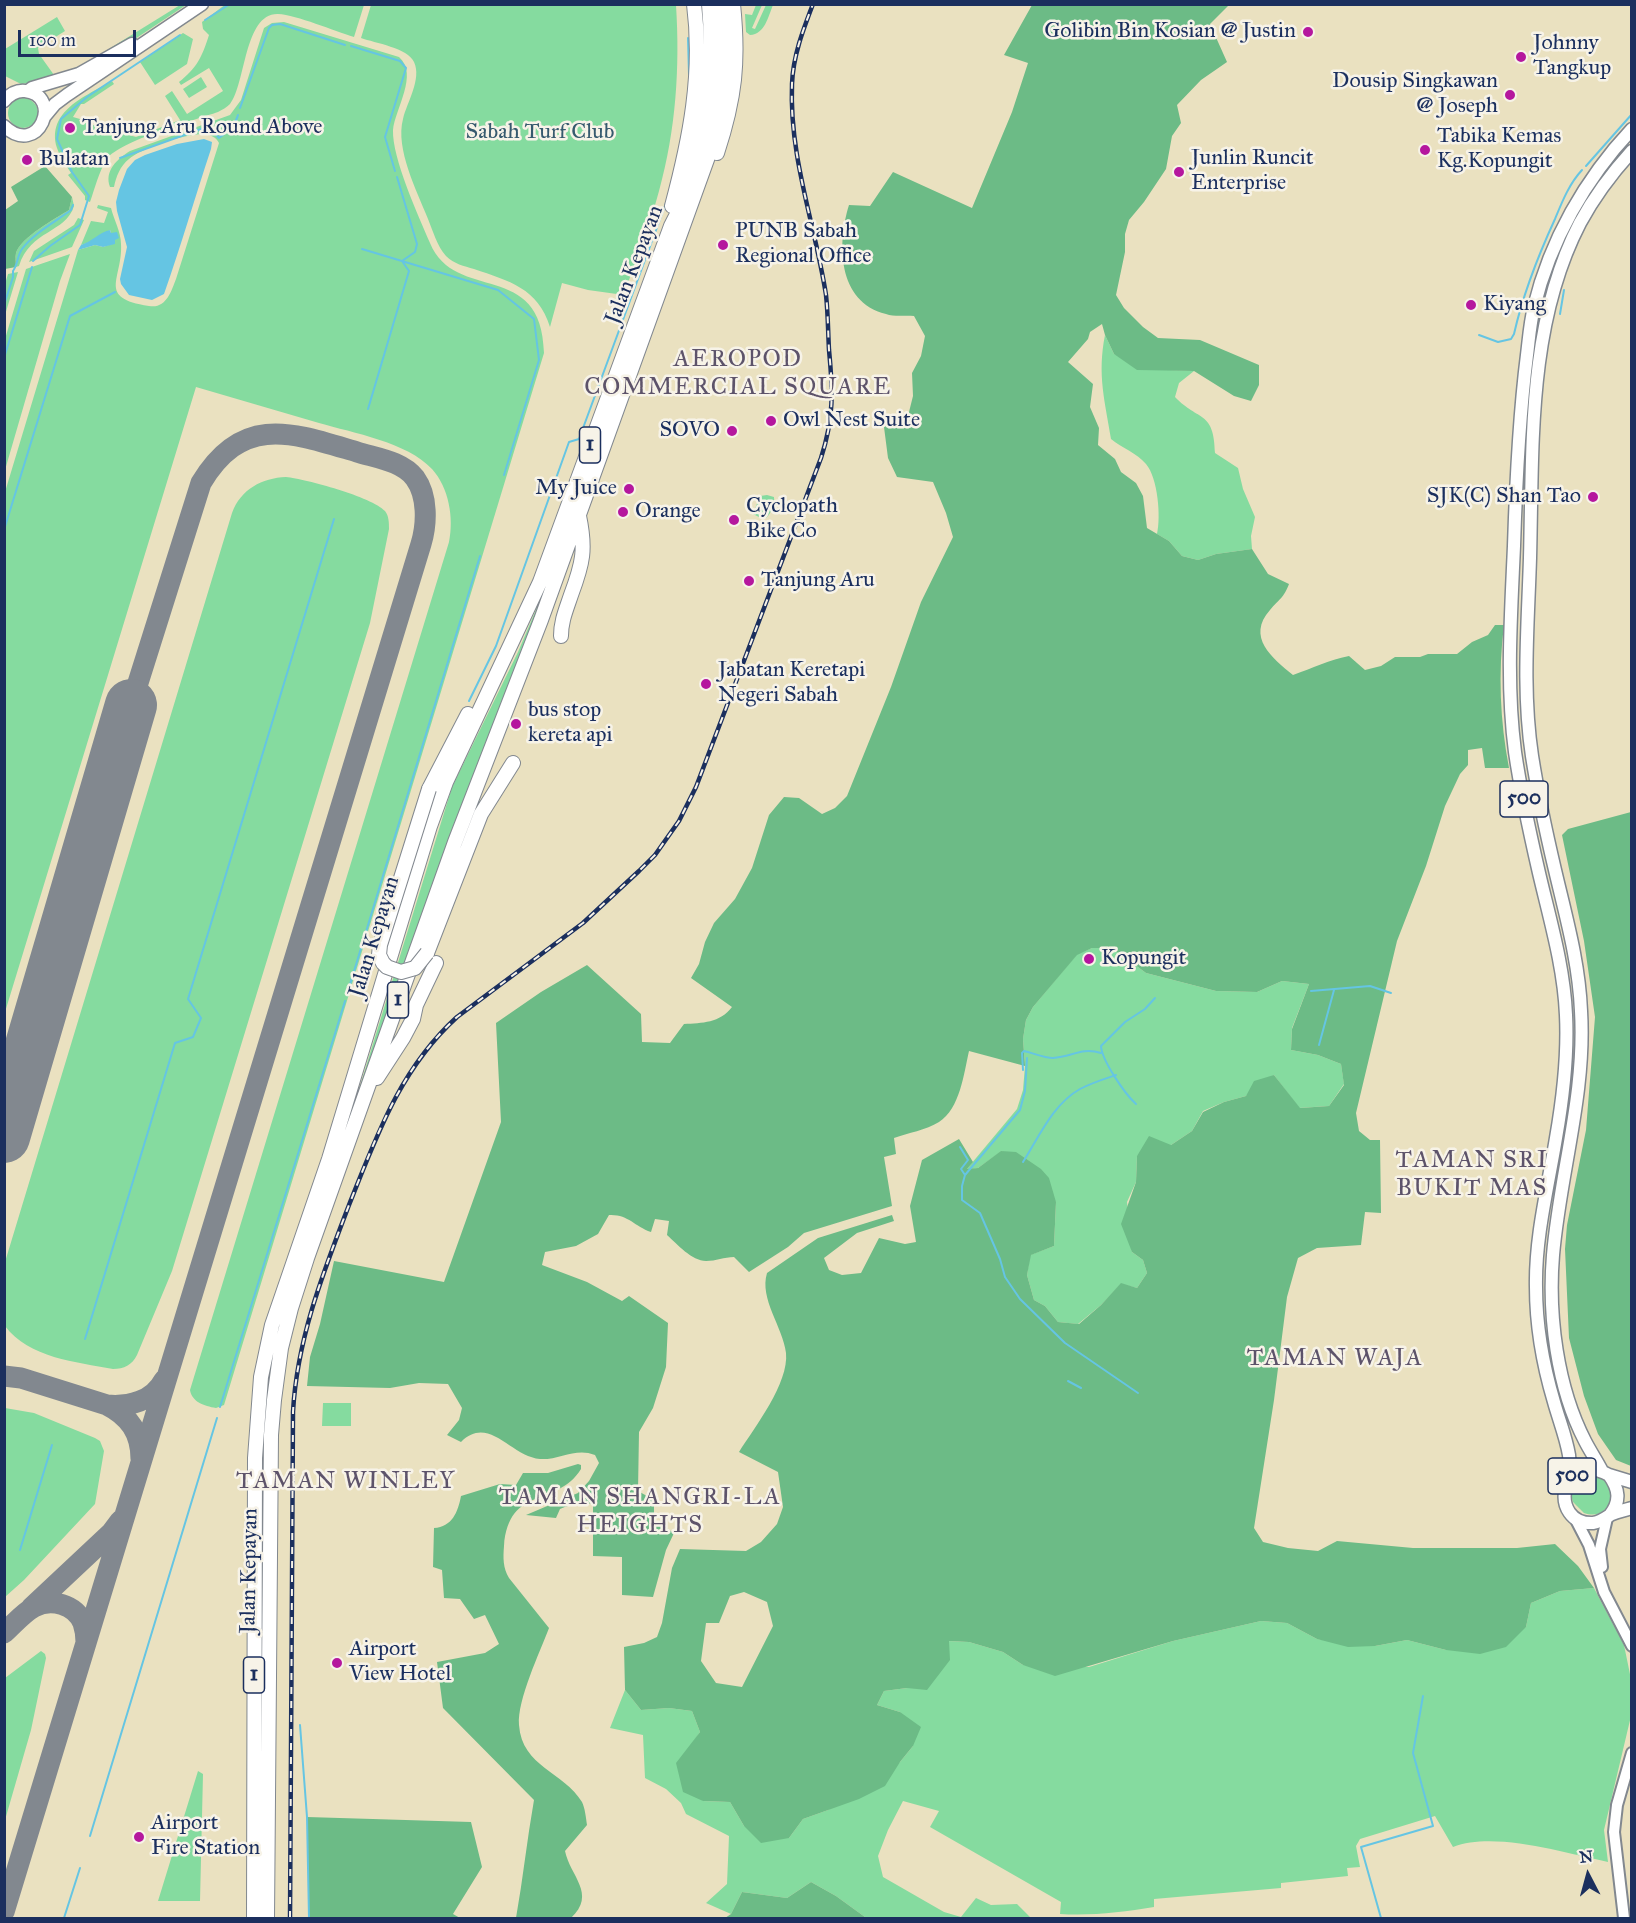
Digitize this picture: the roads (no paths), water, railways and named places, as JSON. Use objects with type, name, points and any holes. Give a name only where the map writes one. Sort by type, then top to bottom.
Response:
[{"type":"highway","points":[[670,226],[670,215],[693,119],[698,55],[694,4]]},
{"type":"highway","name":"Jalan Kepayan","points":[[267,1918],[271,1435],[281,1348],[307,1258],[455,842],[526,661],[709,154],[711,117],[709,4]]},
{"type":"highway","name":"Jalan Kepayan","points":[[254,1918],[255,1458],[261,1377],[272,1325],[329,1160],[430,826],[446,782],[540,582],[670,226],[684,197],[703,132],[711,117],[722,72],[723,38],[720,4]]},
{"type":"highway","points":[[692,201],[716,156],[734,92],[736,47],[733,4]]},
{"type":"highway","points":[[561,636],[561,623],[583,554],[584,539],[579,516]]},
{"type":"highway","points":[[483,703],[469,713],[429,789],[380,945],[379,955],[387,968],[401,972],[415,968],[427,953],[481,814],[513,763]]},
{"type":"highway","points":[[359,1112],[413,1019],[416,1005],[436,963]]},
{"type":"highway","points":[[375,1068],[384,1053],[401,1009],[416,1005]]},
{"type":"main road","points":[[4,100],[13,93],[28,91],[79,74],[129,45],[190,4]]},
{"type":"main road","points":[[4,140],[36,131],[55,104],[202,4]]},
{"type":"main road","points":[[28,91],[41,100],[45,108],[45,116]]},
{"type":"main road","points":[[4,126],[20,135]]},
{"type":"main road","name":"500","points":[[1632,129],[1601,165],[1568,217],[1552,250],[1533,311],[1521,402],[1509,666],[1516,753],[1539,871],[1559,956],[1566,1016],[1561,1107],[1536,1261],[1535,1286],[1540,1345],[1569,1455],[1570,1467],[1565,1487],[1565,1504],[1570,1513],[1575,1518],[1591,1523],[1632,1508]]},
{"type":"main road","name":"500","points":[[1609,1516],[1617,1504],[1618,1493],[1615,1482],[1606,1473],[1584,1440],[1566,1390],[1558,1357],[1552,1308],[1555,1236],[1577,1108],[1581,1013],[1575,951],[1538,794],[1531,752],[1527,716],[1525,644],[1536,386],[1550,301],[1566,254],[1580,223],[1612,173],[1632,151]]},
{"type":"main road","points":[[1509,666],[1518,649],[1525,644]]},
{"type":"main road","name":"500","points":[[1565,1487],[1571,1477],[1591,1468],[1632,1482]]},
{"type":"street","points":[[1604,1592],[1600,1549],[1609,1516]]},
{"type":"street","points":[[1575,1518],[1589,1545],[1604,1592],[1632,1646]]},
{"type":"street","points":[[1624,1918],[1614,1832],[1617,1805],[1632,1753]]},
{"type":"water","points":[[204,139],[212,142],[211,149],[164,294],[152,300],[129,295],[120,279],[127,247],[116,202],[127,169],[135,160],[145,155],[177,144]]},
{"type":"water","points":[[110,230],[111,233],[117,232],[119,238],[115,240],[115,244],[103,247],[95,245],[78,250],[81,245]]},
{"type":"waterway","points":[[205,20],[230,4]]},
{"type":"waterway","points":[[240,108],[272,25],[280,24],[345,45]]},
{"type":"waterway","points":[[33,261],[80,225],[89,196],[72,172],[57,139],[61,119],[87,97],[180,35]]},
{"type":"waterway","points":[[688,38],[689,74]]},
{"type":"waterway","points":[[351,46],[400,61],[406,68],[385,137],[395,171]]},
{"type":"waterway","points":[[1586,166],[1632,114]]},
{"type":"waterway","points":[[120,158],[201,129],[211,129],[219,138],[233,125],[238,115]]},
{"type":"waterway","points":[[1479,335],[1498,342],[1511,339],[1526,290],[1543,247],[1566,193],[1582,170]]},
{"type":"waterway","points":[[368,409],[409,271],[402,261],[415,252],[417,244],[397,177]]},
{"type":"waterway","points":[[469,701],[496,646],[569,442],[579,439],[666,203]]},
{"type":"waterway","points":[[4,305],[13,271],[22,249],[39,233],[71,210],[73,205]]},
{"type":"waterway","points":[[362,249],[498,290],[534,319],[539,360],[504,475]]},
{"type":"waterway","points":[[4,358],[32,267]]},
{"type":"waterway","points":[[1560,314],[1564,290]]},
{"type":"waterway","points":[[4,530],[70,316],[115,292]]},
{"type":"waterway","points":[[85,1339],[175,1043],[193,1037],[201,1018],[188,999],[334,519]]},
{"type":"waterway","points":[[348,991],[480,556]]},
{"type":"waterway","points":[[1311,991],[1370,986],[1391,993]]},
{"type":"waterway","points":[[1319,1045],[1334,990]]},
{"type":"waterway","points":[[1136,1104],[1115,1077],[1105,1060],[1101,1046],[1125,1022],[1145,1009],[1155,998]]},
{"type":"waterway","points":[[220,1407],[345,1001]]},
{"type":"waterway","points":[[1023,1070],[1022,1053],[1024,1051],[1053,1058],[1088,1051],[1101,1053]]},
{"type":"waterway","points":[[1027,1058],[1025,1091],[1020,1110],[965,1175],[962,1200],[980,1213],[1000,1259],[1005,1277],[1020,1299],[1065,1343],[1138,1393]]},
{"type":"waterway","points":[[1023,1162],[1054,1112],[1070,1095],[1093,1083],[1116,1075]]},
{"type":"waterway","points":[[960,1147],[968,1160],[961,1169],[965,1175]]},
{"type":"waterway","points":[[1068,1381],[1081,1388]]},
{"type":"waterway","points":[[90,1836],[217,1418]]},
{"type":"waterway","points":[[20,1550],[52,1445]]},
{"type":"waterway","points":[[1381,1918],[1361,1847],[1433,1826],[1413,1753],[1423,1696]]},
{"type":"waterway","points":[[300,1725],[307,1817],[309,1918]]},
{"type":"waterway","points":[[64,1918],[80,1868]]},
{"type":"railway","points":[[290,1918],[293,1412],[295,1385],[306,1332],[330,1256],[380,1128],[420,1058],[457,1017],[583,923],[639,871],[655,855],[679,821],[696,787],[821,458],[830,417],[831,379],[826,295],[799,164],[792,111],[794,63],[813,4]]},
{"type":"place","name":"Golibin Bin Kosian @ Justin","points":[[1308,32]]},
{"type":"place","name":"Johnny Tangkup","points":[[1521,57]]},
{"type":"place","name":"Dousip Singkawan @ Joseph","points":[[1510,95]]},
{"type":"place","name":"Tanjung Aru Round Above","points":[[70,128]]},
{"type":"place","name":"Tabika Kemas Kg.Kopungit","points":[[1425,150]]},
{"type":"place","name":"Bulatan","points":[[27,160]]},
{"type":"place","name":"Junlin Runcit Enterprise","points":[[1179,172]]},
{"type":"place","name":"PUNB Sabah Regional Office","points":[[723,245]]},
{"type":"place","name":"Kiyang","points":[[1471,305]]},
{"type":"place","name":"Owl Nest Suite","points":[[771,421]]},
{"type":"place","name":"SOVO","points":[[732,431]]},
{"type":"place","name":"My Juice","points":[[629,489]]},
{"type":"place","name":"SJK(C) Shan Tao","points":[[1593,497]]},
{"type":"place","name":"Orange","points":[[623,512]]},
{"type":"place","name":"Cyclopath Bike Co","points":[[734,520]]},
{"type":"place","name":"Tanjung Aru","points":[[749,581]]},
{"type":"place","name":"Jabatan Keretapi Negeri Sabah","points":[[706,684]]},
{"type":"place","name":"bus stop kereta api","points":[[516,724]]},
{"type":"place","name":"Kopungit","points":[[1089,959]]},
{"type":"place","name":"Airport View Hotel","points":[[337,1663]]},
{"type":"place","name":"Airport Fire Station","points":[[139,1837]]},
{"type":"district","name":"AEROPOD COMMERCIAL SQUARE","points":[[738,374]]},
{"type":"district","name":"TAMAN SRI BUKIT MAS","points":[[1472,1175]]},
{"type":"district","name":"TAMAN WAJA","points":[[1335,1359]]},
{"type":"district","name":"TAMAN WINLEY","points":[[346,1482]]},
{"type":"district","name":"TAMAN SHANGRI-LA HEIGHTS","points":[[640,1512]]},
{"type":"park label","name":"Sabah Turf Club","points":[[540,133]]}]
